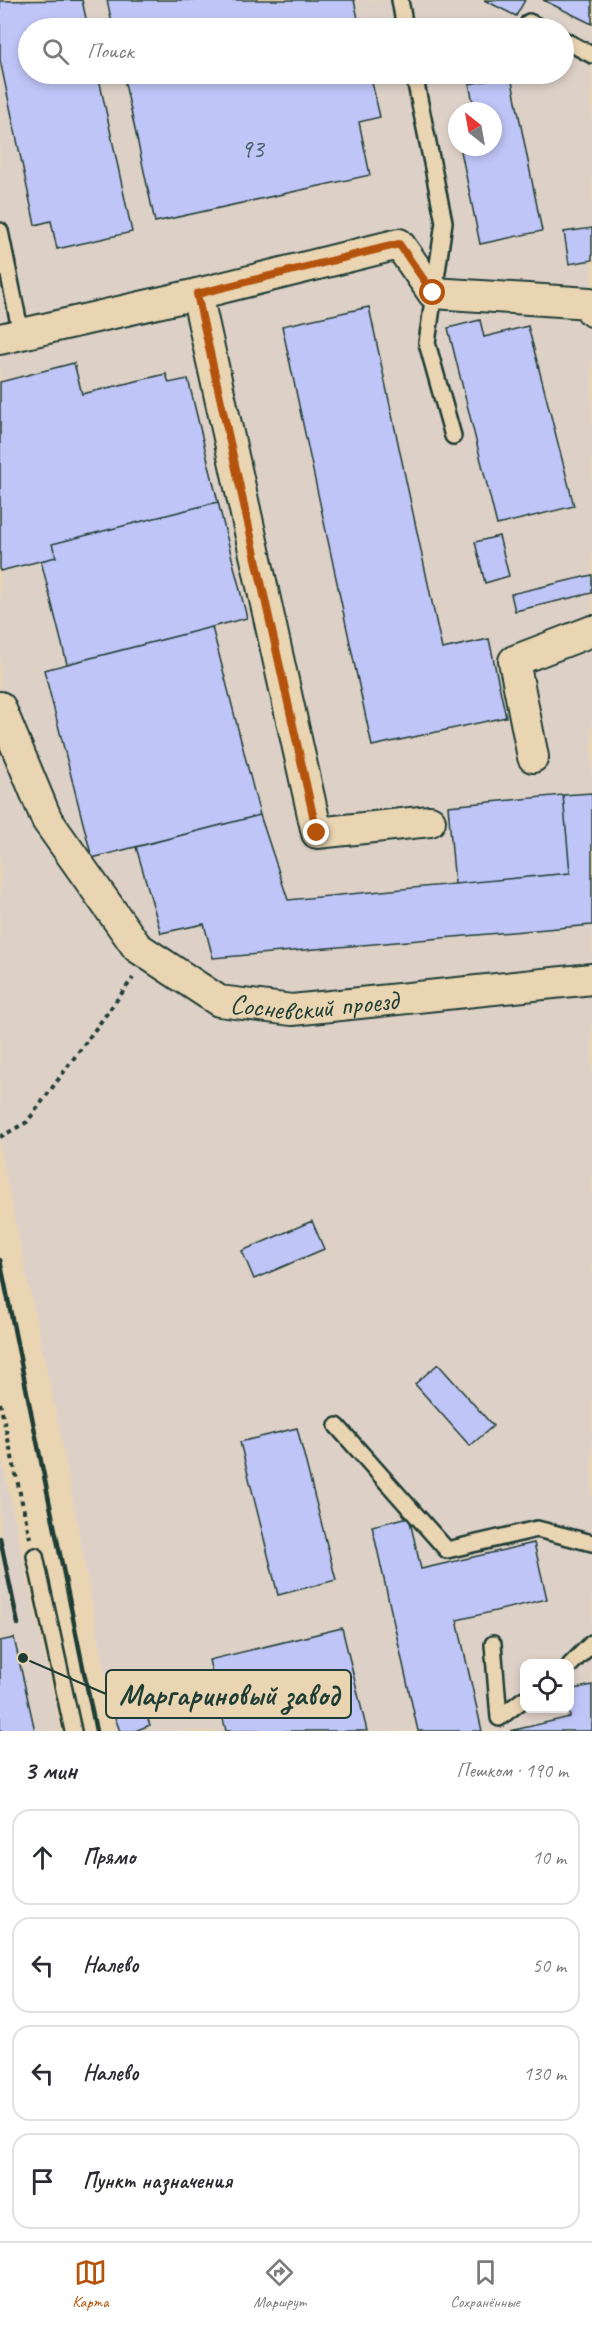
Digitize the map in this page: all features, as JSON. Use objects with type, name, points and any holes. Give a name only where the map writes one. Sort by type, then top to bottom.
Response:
[{"type":"street","points":[[11,336],[197,294],[399,244],[433,293],[591,306]]},
{"type":"street","points":[[197,294],[317,833],[430,821]]},
{"type":"street","points":[[533,757],[514,661],[592,631]]},
{"type":"street","name":"Сосневский проезд","points":[[0,707],[46,820],[138,947],[219,1001],[292,1010],[592,979]]},
{"type":"lane","points":[[400,0],[403,18]]},
{"type":"lane","points":[[574,45],[592,54]]},
{"type":"lane","points":[[416,84],[444,222],[427,344],[453,436]]},
{"type":"lane","points":[[0,231],[11,336]]},
{"type":"lane","points":[[337,1426],[447,1550],[537,1529],[592,1543]]},
{"type":"lane","points":[[34,1556],[73,1731]]},
{"type":"lane","points":[[574,1661],[592,1643]]},
{"type":"lane","points":[[493,1644],[499,1718],[520,1703]]},
{"type":"path","points":[[0,1137],[27,1122],[137,972],[138,947]]},
{"type":"path","points":[[0,1403],[34,1556]]},
{"type":"shaded area","points":[[0,0],[592,0],[592,1731],[116,1731],[58,1423],[0,1150]]},
{"type":"shaded area","points":[[0,1450],[29,1586],[61,1731],[0,1731]]},
{"type":"building","points":[[82,0],[86,18],[18,18],[18,84],[100,84],[132,232],[57,249],[51,221],[35,225],[0,60],[0,1]]},
{"type":"building","points":[[107,0],[354,0],[358,18],[111,18]]},
{"type":"building","points":[[484,0],[525,0],[516,16]]},
{"type":"building","points":[[543,0],[592,0],[592,24]]},
{"type":"building","points":[[125,84],[372,84],[380,117],[359,122],[370,175],[155,222]]},
{"type":"building","points":[[469,84],[513,84],[542,231],[480,244],[462,156],[502,156],[502,102],[473,102]]},
{"type":"building","points":[[592,228],[592,260],[569,264],[564,232]]},
{"type":"building","points":[[369,307],[442,649],[489,639],[506,717],[372,746],[282,326]]},
{"type":"building","points":[[480,320],[484,337],[528,326],[574,506],[497,525],[448,328]]},
{"type":"building","points":[[74,363],[82,394],[166,374],[169,383],[188,379],[218,502],[52,544],[56,557],[0,571],[0,382]]},
{"type":"building","points":[[218,502],[247,618],[67,664],[41,561],[56,557],[52,544]]},
{"type":"building","points":[[499,536],[509,576],[485,583],[475,542]]},
{"type":"building","points":[[592,575],[592,593],[515,611],[511,594]]},
{"type":"building","points":[[212,627],[260,815],[92,858],[44,670]]},
{"type":"building","points":[[592,793],[592,925],[213,958],[204,924],[161,933],[136,847],[260,815],[288,900],[570,873],[563,795]]},
{"type":"building","points":[[563,795],[570,873],[455,884],[448,806]]},
{"type":"building","points":[[312,1221],[324,1249],[254,1279],[242,1251]]},
{"type":"building","points":[[438,1364],[493,1426],[470,1446],[415,1384]]},
{"type":"building","points":[[297,1428],[336,1580],[278,1595],[240,1442]]},
{"type":"building","points":[[409,1517],[421,1569],[534,1543],[547,1599],[457,1620],[482,1731],[418,1731],[372,1526]]},
{"type":"building","points":[[342,1628],[367,1731],[226,1731],[209,1660]]},
{"type":"building","points":[[14,1638],[35,1731],[0,1731],[0,1641]]},
{"type":"building","points":[[592,1685],[592,1731],[510,1731],[570,1717],[569,1713],[574,1713],[574,1689]]},
{"type":"building","points":[[139,1696],[150,1725],[135,1731],[120,1731],[111,1707]]},
{"type":"railway","points":[[0,1260],[96,1731]]},
{"type":"railway","points":[[0,1538],[18,1624]]},
{"type":"place","name":"Маргариновый завод","points":[[23,1658]]},
{"type":"route","points":[[317,833],[197,294],[399,244],[433,293]]}]
